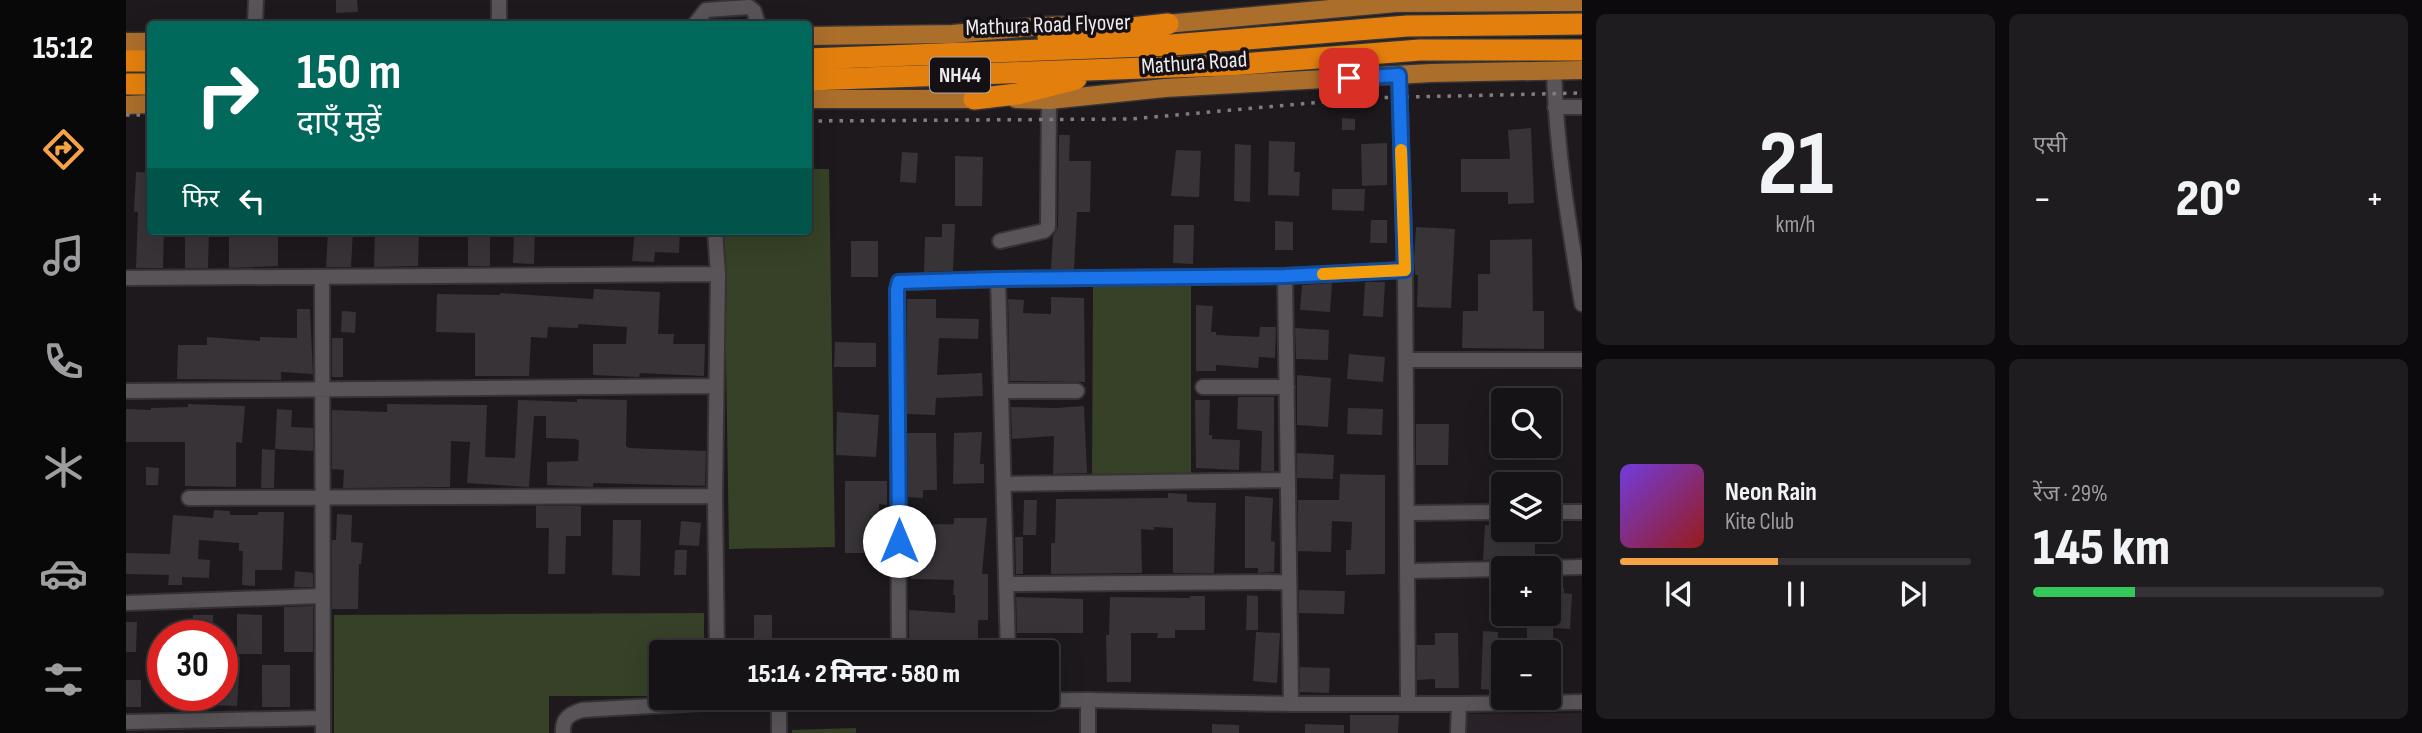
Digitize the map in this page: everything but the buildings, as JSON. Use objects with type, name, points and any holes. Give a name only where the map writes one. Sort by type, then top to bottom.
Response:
[{"type":"highway","points":[[967,53],[1019,41],[1168,24]]},
{"type":"highway","name":"Mathura Road Flyover","points":[[812,59],[1171,45],[1407,26],[1582,24]]},
{"type":"highway","name":"Mathura Road Flyover","points":[[1112,69],[1229,65],[1420,50],[1582,50]]},
{"type":"highway","points":[[126,61],[147,61]]},
{"type":"highway","points":[[974,99],[1017,94],[1112,69]]},
{"type":"highway","name":"Mathura Road","points":[[812,80],[1112,69]]},
{"type":"highway","points":[[126,84],[147,84]]},
{"type":"main road","name":"Mathura Road","points":[[812,36],[951,34],[1044,26],[1168,24],[1396,3],[1582,2]]},
{"type":"main road","points":[[126,42],[147,41]]},
{"type":"main road","name":"Mathura Road","points":[[812,99],[1049,100],[1165,88],[1399,75],[1582,70]]},
{"type":"main road","points":[[126,105],[147,104]]},
{"type":"street","points":[[255,21],[256,0]]},
{"type":"street","points":[[499,0],[499,21]]},
{"type":"street","points":[[697,21],[706,9],[749,7],[754,11],[757,21]]},
{"type":"street","points":[[1554,70],[1563,190],[1582,304]]},
{"type":"street","points":[[1399,75],[1405,270],[1408,704]]},
{"type":"street","points":[[1000,241],[1044,231],[1048,227],[1049,100]]},
{"type":"street","points":[[1555,107],[1582,107]]},
{"type":"street","points":[[715,235],[718,274],[715,496],[717,640]]},
{"type":"street","points":[[900,640],[899,282],[1285,276],[1405,270]]},
{"type":"street","points":[[126,278],[718,274]]},
{"type":"street","points":[[1285,276],[1291,704]]},
{"type":"street","points":[[126,722],[323,725],[322,277]]},
{"type":"street","points":[[998,279],[1008,640]]},
{"type":"street","points":[[1406,360],[1582,360]]},
{"type":"street","points":[[126,391],[716,386]]},
{"type":"street","points":[[1203,387],[1287,387]]},
{"type":"street","points":[[1002,391],[1077,391]]},
{"type":"street","points":[[1004,484],[1288,480]]},
{"type":"street","points":[[189,498],[715,496]]},
{"type":"street","points":[[1408,513],[1491,512]]},
{"type":"street","points":[[1561,512],[1582,512]]},
{"type":"street","points":[[1561,568],[1582,567]]},
{"type":"street","points":[[1408,571],[1491,569]]},
{"type":"street","points":[[1006,584],[1289,582]]},
{"type":"street","points":[[126,603],[323,596]]},
{"type":"street","points":[[1059,700],[1291,704],[1582,702]]},
{"type":"street","points":[[1088,700],[1088,733]]},
{"type":"street","points":[[1458,733],[1459,704]]},
{"type":"street","points":[[563,733],[565,719],[570,713],[649,705]]},
{"type":"street","points":[[779,710],[779,733]]},
{"type":"shaded area","points":[[1582,713],[1582,733],[1462,733],[1462,714]]},
{"type":"green space","points":[[812,169],[829,169],[835,547],[729,549],[724,235],[812,235]]},
{"type":"green space","points":[[1093,286],[1191,286],[1191,475],[1092,475]]},
{"type":"green space","points":[[704,613],[704,640],[649,640],[649,696],[549,696],[549,733],[334,733],[334,615]]},
{"type":"green space","points":[[856,728],[856,733],[792,733],[792,730]]},
{"type":"railway","points":[[812,121],[1131,119],[1367,98],[1582,93]]},
{"type":"railway","points":[[126,115],[147,115]]},
{"type":"slow traffic","points":[[1323,274],[1405,270],[1401,150]]},
{"type":"route","points":[[899,541],[899,282],[1285,276],[1405,270],[1399,75],[1349,78]]}]
